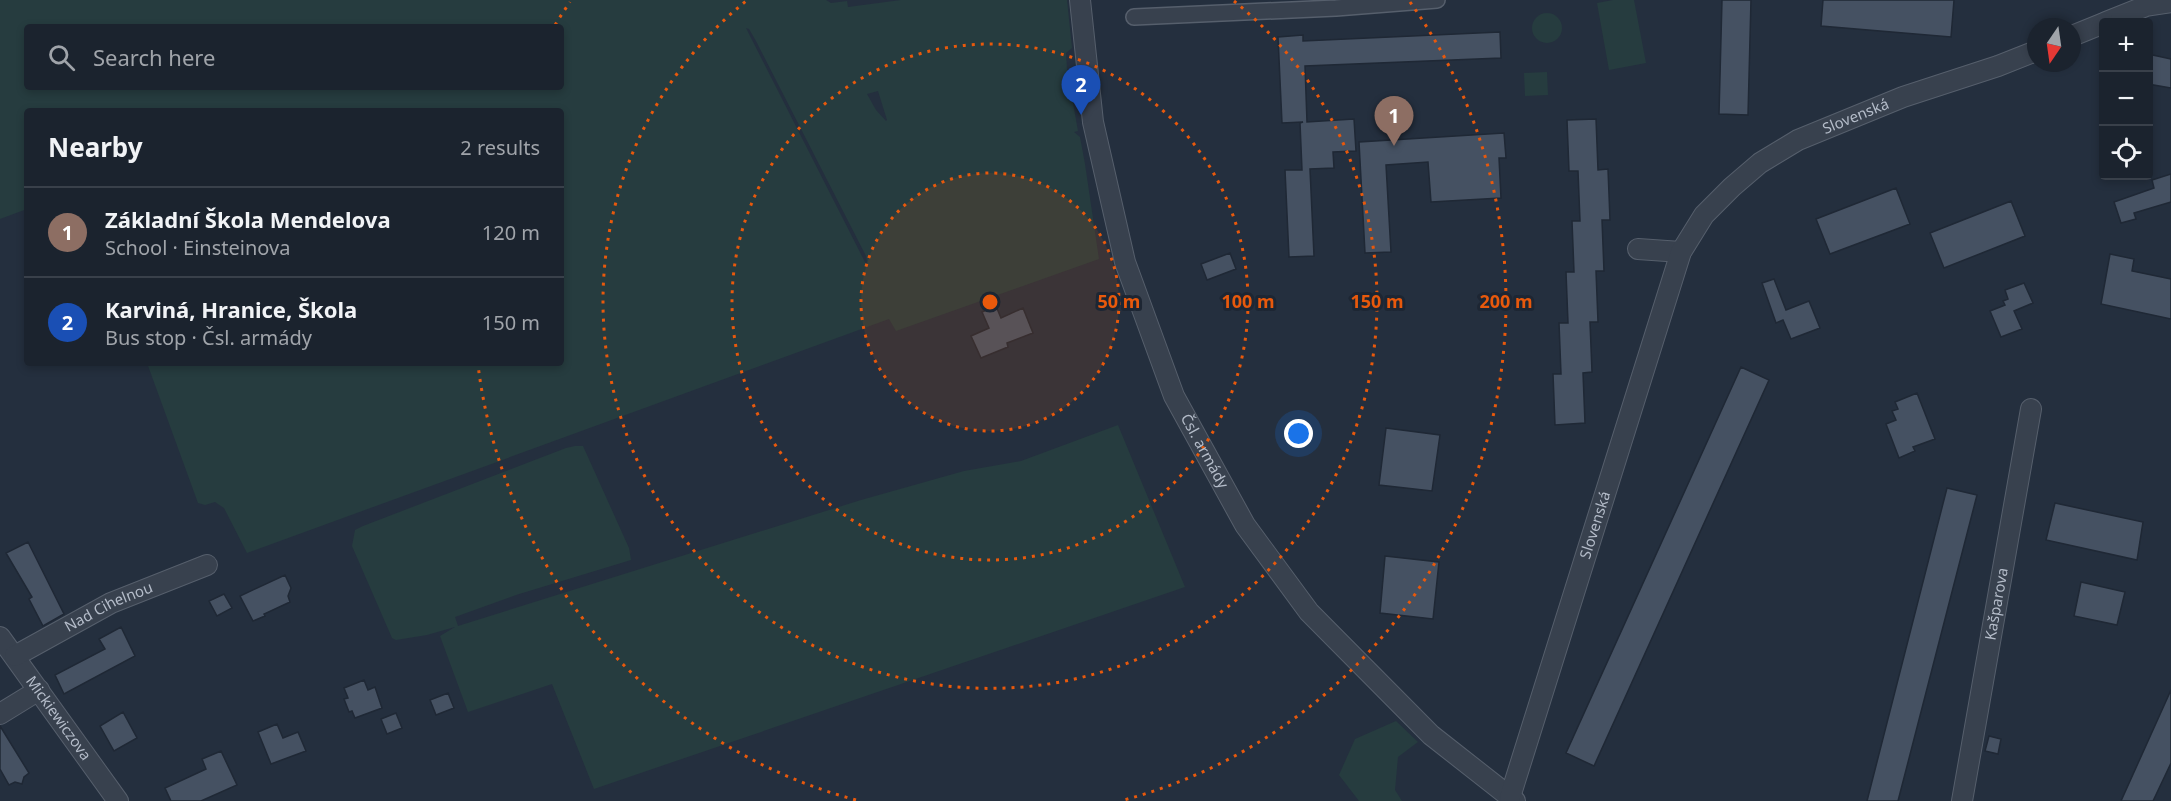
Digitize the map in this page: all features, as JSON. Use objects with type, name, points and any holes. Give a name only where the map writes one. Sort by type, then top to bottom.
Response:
[{"type":"street","name":"Čsl. armády","points":[[1080,0],[1093,122],[1126,268],[1179,406],[1245,525],[1309,612],[1431,735],[1513,799]]},
{"type":"street","points":[[1134,18],[1336,8],[1437,0]]},
{"type":"street","points":[[2117,18],[2146,6],[2171,2]]},
{"type":"street","points":[[2081,32],[2099,25]]},
{"type":"street","name":"Slovenská","points":[[1513,799],[1681,252],[1704,215],[1760,163],[1798,140],[1903,97],[2027,55]]},
{"type":"street","points":[[1638,249],[1681,252]]},
{"type":"street","name":"Kašparova","points":[[1962,801],[2031,409]]},
{"type":"street","name":"Nad Cihelnou","points":[[15,656],[111,603],[207,565]]},
{"type":"street","name":"Mickiewiczova","points":[[0,637],[118,801]]},
{"type":"street","points":[[0,714],[39,690]]},
{"type":"green space","points":[[0,0],[826,0],[831,3],[847,1],[848,7],[901,0],[1067,0],[1072,48],[1066,53],[1067,69],[1078,131],[1074,132],[1080,137],[1099,259],[896,331],[889,319],[247,553],[224,508],[215,502],[205,505],[198,503],[148,366],[564,366],[564,108],[24,108],[24,210],[0,219]],"holes":[[[746,28],[756,41],[866,256],[868,268]],[[878,91],[887,120],[886,121],[876,110],[867,94]]]},
{"type":"green space","points":[[1634,0],[1646,63],[1609,70],[1597,3]]},
{"type":"green space","points":[[1547,13],[1558,17],[1562,28],[1558,39],[1547,43],[1536,39],[1532,28],[1536,17]]},
{"type":"green space","points":[[1547,72],[1548,95],[1525,96],[1524,73]]},
{"type":"green space","points":[[1118,425],[1185,587],[594,789],[552,684],[468,712],[440,636],[455,627],[427,635],[396,640],[392,638],[352,546],[355,530],[363,526],[566,448],[583,446],[629,548],[631,560],[516,595],[455,617],[458,626],[861,500],[964,471],[1021,461]]},
{"type":"green space","points":[[1396,721],[1418,742],[1398,757],[1395,790],[1402,801],[1359,801],[1339,775],[1355,739]]},
{"type":"building","points":[[1722,0],[1751,0],[1748,115],[1719,114]]},
{"type":"building","points":[[1823,0],[1954,0],[1951,37],[1821,26]]},
{"type":"building","points":[[1500,32],[1501,58],[1305,66],[1307,122],[1354,119],[1356,151],[1333,152],[1334,168],[1310,169],[1314,256],[1289,257],[1285,170],[1302,170],[1300,123],[1303,122],[1282,123],[1278,37],[1303,35],[1303,41]]},
{"type":"building","points":[[2153,55],[2171,59],[2171,88],[2153,85]]},
{"type":"building","points":[[1596,119],[1598,170],[1608,169],[1610,220],[1602,220],[1604,271],[1596,271],[1598,322],[1590,322],[1592,372],[1583,373],[1585,423],[1555,425],[1553,374],[1561,374],[1559,323],[1568,323],[1566,272],[1574,272],[1572,221],[1580,221],[1578,171],[1569,171],[1567,120]]},
{"type":"building","points":[[1504,133],[1506,158],[1499,158],[1501,198],[1431,202],[1428,162],[1386,165],[1391,252],[1365,253],[1359,142]]},
{"type":"building","points":[[2171,174],[2171,202],[2134,213],[2136,219],[2121,223],[2114,202],[2154,188],[2153,180]]},
{"type":"building","points":[[1896,188],[1910,224],[1830,254],[1816,219]]},
{"type":"building","points":[[2011,201],[2025,236],[1944,268],[1930,233]]},
{"type":"building","points":[[1230,253],[1236,269],[1207,280],[1201,264]]},
{"type":"building","points":[[2110,254],[2134,259],[2132,271],[2171,279],[2171,319],[2101,304]]},
{"type":"building","points":[[1774,279],[1786,310],[1809,301],[1820,328],[1791,339],[1783,320],[1776,323],[1762,283]]},
{"type":"building","points":[[2024,283],[2033,303],[2014,311],[2022,329],[2001,337],[1990,311],[2005,305],[2003,301],[2008,299],[2005,290]]},
{"type":"building","points":[[996,306],[1001,318],[1023,308],[1033,333],[1007,343],[1008,347],[981,358],[971,336],[989,328],[982,312]]},
{"type":"building","points":[[1741,367],[1769,380],[1594,766],[1566,753]]},
{"type":"building","points":[[1917,393],[1935,439],[1913,447],[1915,451],[1899,458],[1886,424],[1896,420],[1892,411],[1898,409],[1895,402]]},
{"type":"building","points":[[1386,428],[1440,435],[1432,491],[1379,485]]},
{"type":"building","points":[[1947,488],[1977,495],[1898,801],[1867,801]]},
{"type":"building","points":[[2055,503],[2143,522],[2137,560],[2046,540]]},
{"type":"building","points":[[28,542],[64,614],[43,626],[29,599],[32,597],[6,553]]},
{"type":"building","points":[[1385,556],[1439,562],[1433,619],[1380,613]]},
{"type":"building","points":[[285,575],[291,588],[288,596],[290,602],[253,621],[240,596]]},
{"type":"building","points":[[2081,582],[2125,592],[2117,625],[2074,616]]},
{"type":"building","points":[[224,594],[232,608],[217,616],[209,601]]},
{"type":"building","points":[[121,627],[135,656],[64,694],[55,675],[105,649],[99,639]]},
{"type":"building","points":[[364,680],[368,690],[375,687],[382,708],[355,718],[352,711],[349,712],[344,699],[348,698],[344,688]]},
{"type":"building","points":[[2171,690],[2171,763],[2153,801],[2121,801]]},
{"type":"building","points":[[448,693],[454,708],[436,715],[430,700]]},
{"type":"building","points":[[123,712],[137,738],[114,751],[100,726]]},
{"type":"building","points":[[396,713],[402,728],[387,734],[381,719]]},
{"type":"building","points":[[277,724],[283,738],[298,732],[306,751],[271,764],[258,732]]},
{"type":"building","points":[[0,726],[29,773],[24,777],[22,784],[15,782],[9,785],[0,769]]},
{"type":"building","points":[[1989,736],[2001,739],[1998,754],[1985,751]]},
{"type":"building","points":[[221,751],[237,785],[201,801],[171,801],[165,788],[206,769],[202,759]]},
{"type":"place","name":"Karviná, Hranice, Škola","points":[[1081,115]]},
{"type":"place","name":"Základní Škola Mendelova","points":[[1394,146]]}]
